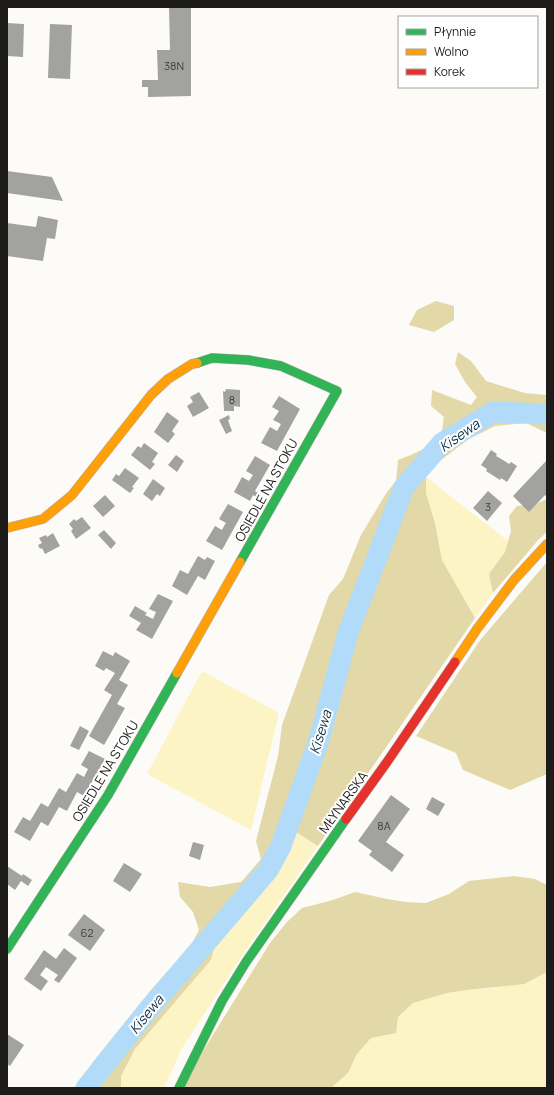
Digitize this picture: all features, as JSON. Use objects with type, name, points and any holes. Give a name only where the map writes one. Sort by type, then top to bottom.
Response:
[{"type":"street","name":"OSIEDLE NA STOKU","points":[[7,528],[43,519],[72,495],[151,395],[168,379],[192,364],[212,358],[248,360],[281,366],[337,391],[108,796],[7,949]]},
{"type":"street","name":"MŁYNARSKA","points":[[179,1088],[222,1001],[246,962],[387,762],[482,623],[514,580],[547,544]]},
{"type":"shaded area","points":[[436,301],[454,306],[454,320],[434,332],[409,325],[417,310]]},
{"type":"shaded area","points":[[458,352],[471,361],[486,381],[525,393],[547,395],[547,433],[526,423],[495,426],[469,439],[441,460],[426,477],[426,493],[435,523],[442,560],[475,618],[318,846],[293,830],[285,854],[256,895],[217,938],[211,960],[135,1049],[121,1076],[121,1088],[79,1088],[87,1077],[93,1062],[151,990],[191,945],[199,930],[193,912],[180,897],[178,882],[210,887],[241,882],[261,859],[256,841],[278,756],[282,725],[329,595],[343,579],[361,535],[387,492],[396,481],[398,460],[423,449],[439,436],[442,430],[444,417],[431,406],[432,390],[471,405],[477,397],[465,382],[455,364]]},
{"type":"shaded area","points":[[426,477],[508,541],[505,552],[489,574],[493,593],[475,618],[442,560],[435,523],[426,493]]},
{"type":"shaded area","points":[[547,499],[547,532],[539,539],[493,593],[489,574],[505,552],[511,531],[509,516],[517,506],[533,505]]},
{"type":"shaded area","points":[[547,562],[547,774],[510,790],[463,770],[456,753],[416,736],[481,639]]},
{"type":"shaded area","points":[[202,671],[279,713],[251,830],[147,774]]},
{"type":"shaded area","points":[[293,830],[318,846],[233,969],[181,1050],[164,1088],[121,1088],[121,1076],[135,1049],[211,960],[217,938],[256,895],[285,854]]},
{"type":"shaded area","points":[[514,876],[535,879],[547,885],[547,972],[524,984],[447,993],[413,1003],[398,1017],[396,1033],[371,1038],[357,1054],[348,1073],[331,1088],[180,1088],[270,943],[286,923],[302,908],[333,900],[355,892],[406,902],[426,903],[449,894],[469,881]]},
{"type":"shaded area","points":[[547,972],[547,1088],[331,1088],[348,1073],[357,1054],[371,1038],[396,1033],[398,1017],[413,1003],[447,993],[491,988],[540,976]]},
{"type":"building","points":[[169,7],[191,7],[191,96],[148,97],[148,87],[142,87],[142,80],[158,80],[157,50],[170,50]]},
{"type":"building","points":[[7,23],[24,24],[23,57],[7,56]]},
{"type":"building","points":[[50,24],[72,25],[70,79],[48,78]]},
{"type":"building","points":[[7,171],[52,177],[63,201],[7,193]]},
{"type":"building","points":[[38,216],[58,220],[55,239],[47,238],[43,261],[7,256],[7,223],[36,227]]},
{"type":"building","points":[[226,389],[240,390],[240,407],[234,406],[234,411],[224,411],[223,391],[225,392]]},
{"type":"building","points":[[199,392],[209,408],[193,417],[187,406],[193,402],[190,397]]},
{"type":"building","points":[[279,396],[300,409],[277,451],[261,443],[270,427],[277,431],[281,424],[273,420],[279,411],[272,407]]},
{"type":"building","points":[[167,412],[179,421],[172,431],[175,434],[168,443],[154,432]]},
{"type":"building","points":[[229,415],[230,419],[228,420],[232,431],[226,434],[219,420]]},
{"type":"building","points":[[144,443],[158,453],[152,462],[155,464],[150,470],[131,455],[138,446],[141,448]]},
{"type":"building","points":[[491,450],[497,454],[496,456],[509,464],[511,462],[517,466],[507,482],[501,478],[500,480],[486,471],[487,469],[481,465]]},
{"type":"building","points":[[176,455],[184,461],[177,472],[168,465]]},
{"type":"building","points":[[255,456],[270,465],[255,491],[258,493],[256,497],[253,495],[250,501],[234,492],[242,477],[249,481],[253,475],[246,471]]},
{"type":"building","points":[[547,460],[547,498],[545,495],[529,512],[513,496]]},
{"type":"building","points":[[125,468],[139,478],[132,487],[134,488],[130,493],[112,480],[116,474],[119,476]]},
{"type":"building","points":[[153,479],[165,488],[160,496],[157,494],[152,501],[143,494]]},
{"type":"building","points":[[488,491],[502,503],[487,521],[473,508]]},
{"type":"building","points":[[105,495],[115,506],[103,517],[93,506]]},
{"type":"building","points":[[228,504],[243,512],[222,550],[206,541],[215,526],[222,530],[226,523],[219,519]]},
{"type":"building","points":[[82,517],[91,528],[76,539],[71,531],[73,529],[69,524],[74,519],[76,521]]},
{"type":"building","points":[[104,530],[116,543],[111,549],[98,535]]},
{"type":"building","points":[[53,533],[60,546],[45,554],[42,548],[40,549],[38,545],[42,543],[39,538],[46,535],[47,537]]},
{"type":"building","points":[[198,556],[205,560],[207,557],[215,561],[205,580],[198,576],[187,595],[172,586],[180,570],[188,574]]},
{"type":"building","points":[[158,594],[173,601],[152,639],[136,630],[141,623],[129,616],[135,606],[147,613],[145,615],[153,619],[156,612],[149,609]]},
{"type":"building","points":[[103,651],[113,656],[115,652],[130,661],[119,680],[128,685],[117,704],[125,708],[104,745],[89,736],[112,695],[104,690],[115,673],[106,668],[104,671],[95,666]]},
{"type":"building","points":[[80,726],[89,731],[79,750],[70,746]]},
{"type":"building","points":[[89,751],[105,759],[84,796],[77,792],[67,811],[59,807],[48,826],[41,822],[30,841],[14,832],[23,817],[30,821],[41,803],[48,807],[59,788],[66,792],[77,773],[84,777],[88,769],[81,765]]},
{"type":"building","points":[[391,795],[410,809],[386,842],[404,855],[392,872],[369,855],[372,851],[358,841]]},
{"type":"building","points":[[432,797],[445,804],[438,816],[426,809]]},
{"type":"building","points":[[193,842],[204,845],[200,860],[189,856]]},
{"type":"building","points":[[124,863],[142,874],[130,892],[113,881]]},
{"type":"building","points":[[7,866],[22,876],[23,874],[32,880],[28,886],[21,881],[15,890],[7,884]]},
{"type":"building","points":[[84,914],[105,930],[90,951],[68,935]]},
{"type":"building","points":[[64,948],[77,958],[59,983],[54,980],[58,975],[46,967],[40,975],[48,981],[41,991],[24,979],[44,950],[56,959]]},
{"type":"building","points":[[7,1034],[24,1045],[10,1066],[7,1064]]},
{"type":"waterway","name":"Kisewa","points":[[86,1088],[149,1009],[268,870],[281,846],[318,743],[348,633],[404,487],[442,443],[493,412],[547,414]]},
{"type":"traffic: fast","points":[[197,363],[212,358],[248,360],[281,366],[337,391],[240,562]]},
{"type":"traffic: fast","points":[[7,949],[108,795],[177,673]]},
{"type":"traffic: fast","points":[[179,1088],[222,1001],[246,962],[346,819]]},
{"type":"traffic: slow","points":[[7,528],[43,519],[72,495],[151,395],[168,379],[192,364],[197,363]]},
{"type":"traffic: slow","points":[[455,662],[477,629],[514,580],[547,544]]},
{"type":"traffic: slow","points":[[177,673],[240,562]]},
{"type":"traffic: jam","points":[[346,819],[455,662]]}]
